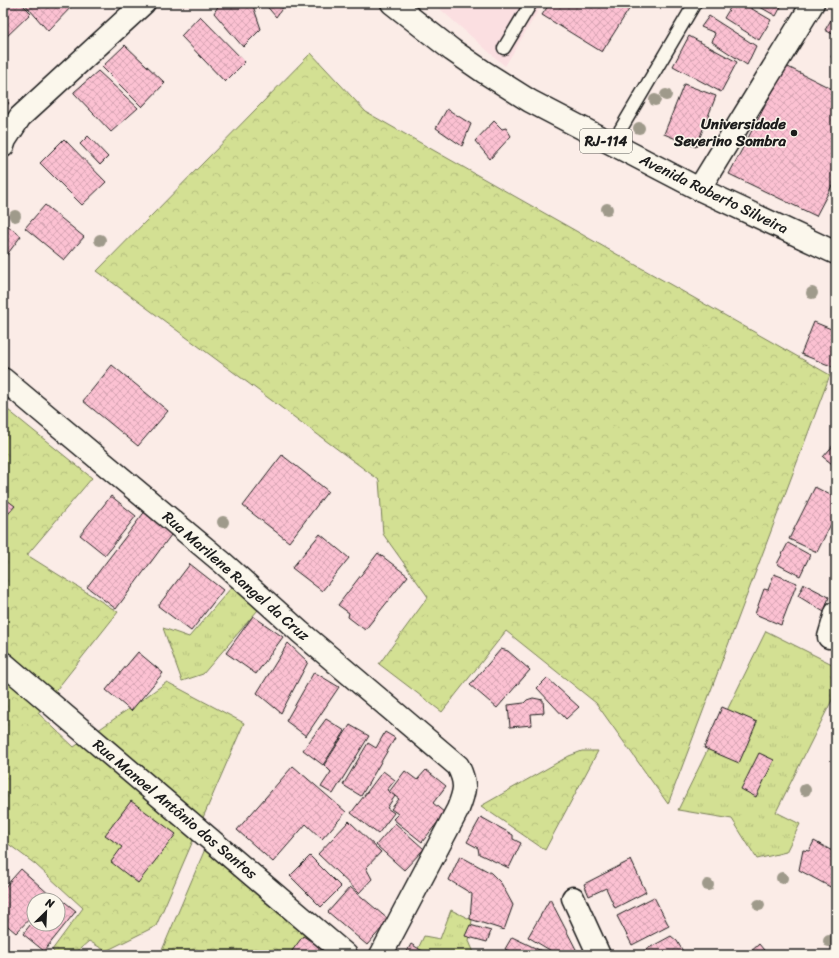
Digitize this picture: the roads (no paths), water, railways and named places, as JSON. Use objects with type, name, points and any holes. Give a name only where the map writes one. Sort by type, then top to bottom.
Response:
[{"type":"street","points":[[3,146],[5,140],[20,117],[144,3]]},
{"type":"street","name":"Avenida Roberto Silveira","points":[[392,3],[452,50],[530,101],[699,189],[836,253]]},
{"type":"street","points":[[699,189],[813,3]]},
{"type":"street","name":"Rua Marilene Rangel da Cruz","points":[[3,379],[223,562],[300,632],[458,766],[464,778],[464,794],[458,809],[381,955]]},
{"type":"street","points":[[829,637],[836,613]]},
{"type":"street","name":"Rua Manoel Antônio dos Santos","points":[[3,663],[346,955]]},
{"type":"street","points":[[574,898],[599,955]]},
{"type":"lane","points":[[504,48],[531,3]]},
{"type":"lane","points":[[612,144],[695,3]]},
{"type":"place","name":"Universidade Severino Sombra","points":[[794,133]]}]
